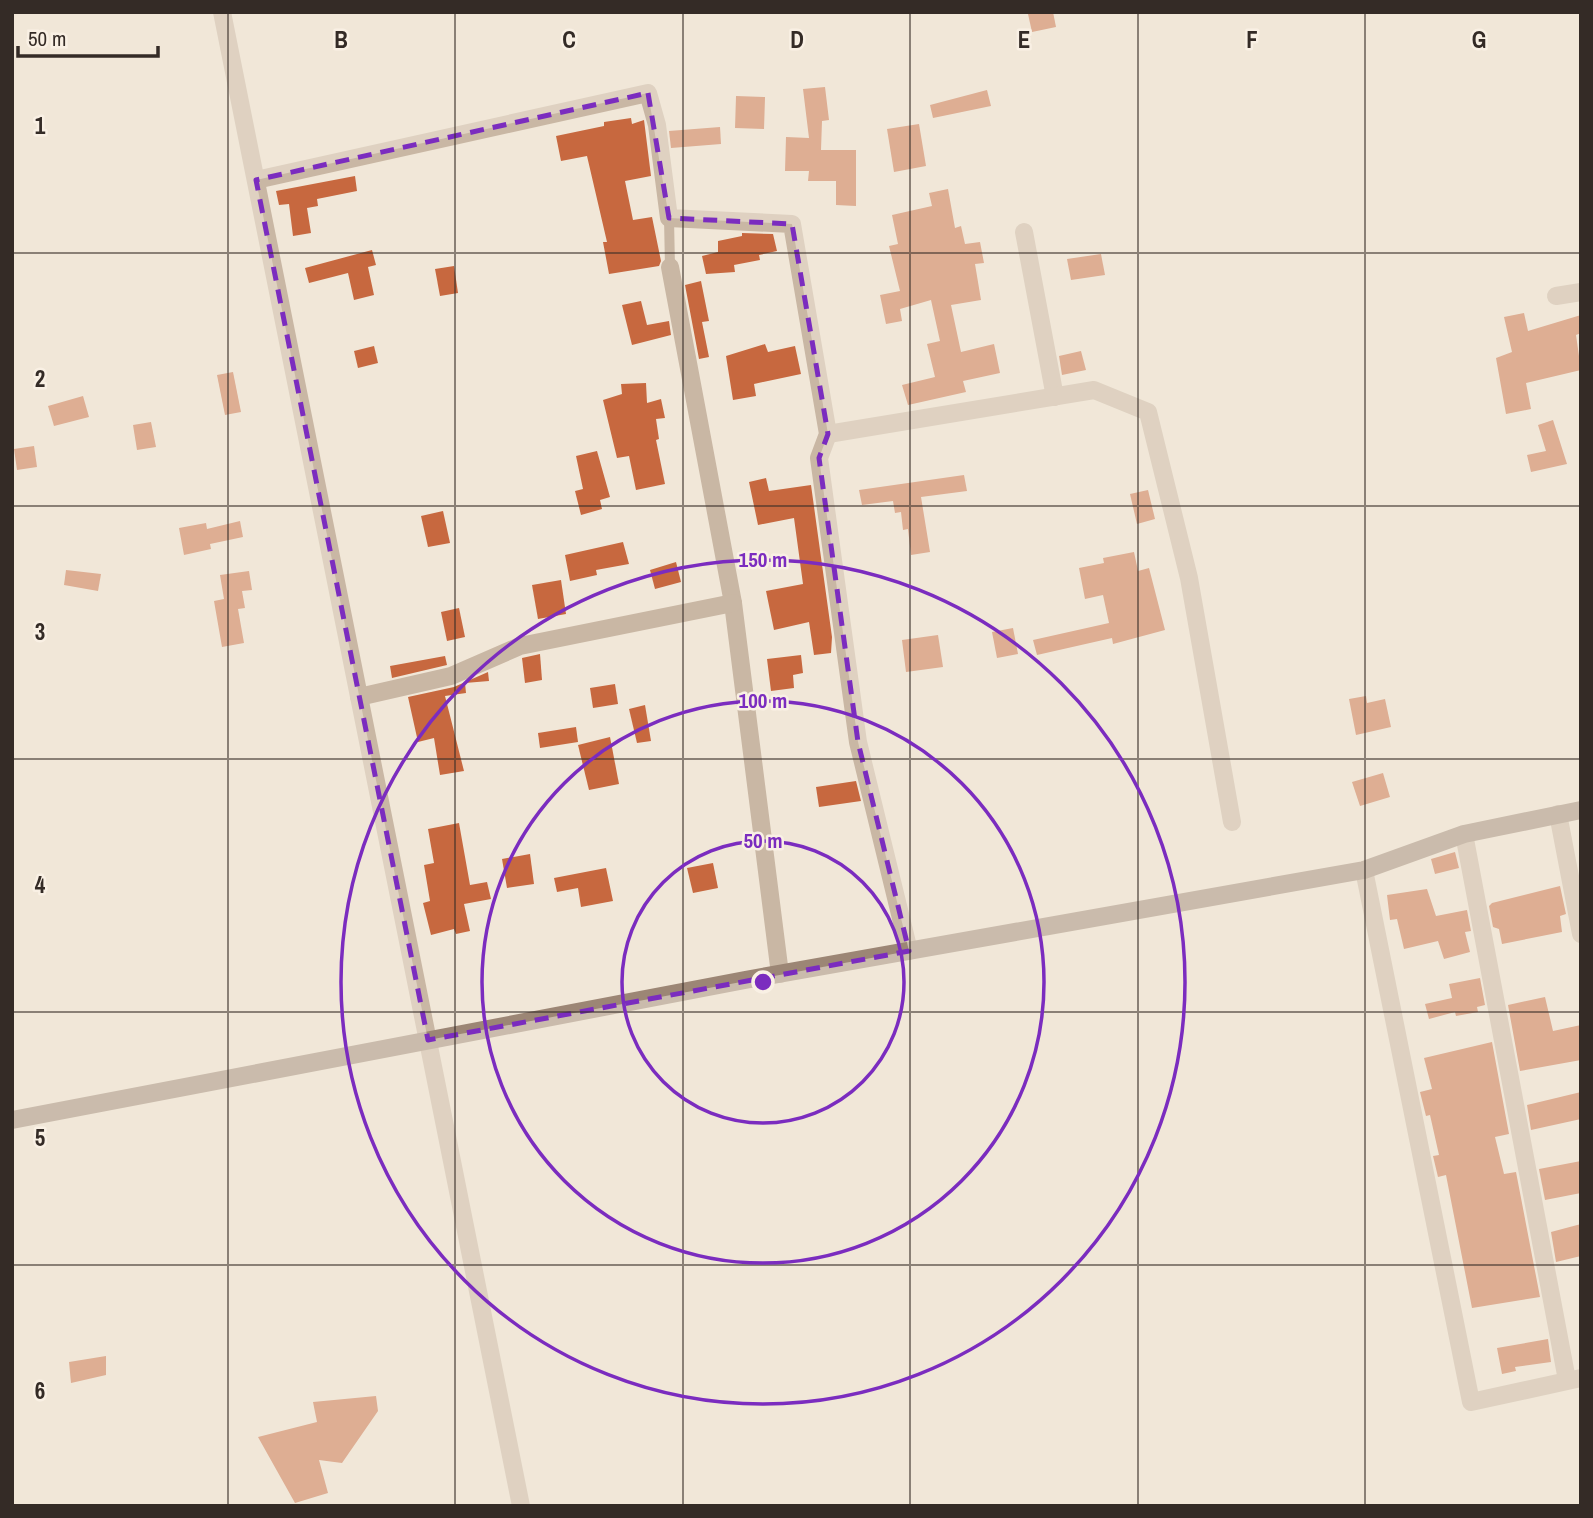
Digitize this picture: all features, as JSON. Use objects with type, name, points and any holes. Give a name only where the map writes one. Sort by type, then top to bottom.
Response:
[{"type":"street","points":[[222,12],[522,1506]]},
{"type":"street","points":[[256,180],[648,93],[657,125],[669,218],[792,224],[828,434],[819,458],[858,742],[909,951]]},
{"type":"street","points":[[1024,232],[1055,397]]},
{"type":"street","points":[[670,267],[733,603],[780,974]]},
{"type":"street","points":[[1556,296],[1581,292]]},
{"type":"street","points":[[828,434],[1094,390],[1148,412],[1189,578],[1232,822]]},
{"type":"street","points":[[359,697],[451,676],[520,646],[733,603]]},
{"type":"street","points":[[12,1120],[780,974],[1364,870],[1464,834],[1581,810]]},
{"type":"street","points":[[1558,814],[1581,934]]},
{"type":"street","points":[[1364,870],[1471,1402],[1574,1379],[1464,834]]},
{"type":"lane","points":[[669,218],[670,267]]},
{"type":"highlighted area","points":[[648,93],[669,218],[792,224],[828,434],[819,458],[858,742],[909,951],[428,1040],[256,180]]},
{"type":"building","points":[[1053,12],[1056,27],[1032,32],[1028,14]]},
{"type":"building","points":[[825,87],[829,120],[822,121],[821,150],[856,150],[856,206],[836,205],[836,181],[808,181],[809,171],[785,171],[786,137],[809,138],[803,89]]},
{"type":"building","points":[[987,90],[991,106],[933,118],[930,105]]},
{"type":"building","points":[[736,96],[765,97],[764,129],[735,128]]},
{"type":"building","points":[[631,118],[632,124],[644,120],[651,176],[625,181],[633,220],[652,217],[661,261],[659,266],[609,274],[603,242],[607,242],[587,156],[561,161],[556,136],[604,126],[604,122]]},
{"type":"building","points":[[919,124],[926,166],[894,172],[887,129]]},
{"type":"building","points":[[720,127],[721,144],[671,148],[669,131]]},
{"type":"building","points":[[355,176],[357,191],[317,199],[318,206],[307,208],[311,233],[293,236],[289,204],[279,205],[276,191]]},
{"type":"building","points":[[948,189],[955,228],[961,226],[965,244],[980,242],[984,263],[975,264],[981,300],[951,305],[961,352],[994,344],[1000,373],[963,381],[966,392],[908,405],[902,385],[935,377],[927,344],[940,341],[931,300],[900,309],[902,321],[886,324],[880,295],[900,291],[889,246],[898,244],[892,215],[932,206],[929,193]]},
{"type":"building","points":[[742,233],[773,234],[777,251],[759,255],[760,260],[734,265],[735,272],[706,274],[702,256],[718,252],[718,241],[742,236]]},
{"type":"building","points":[[372,250],[376,265],[368,267],[374,295],[354,300],[348,273],[309,283],[305,268]]},
{"type":"building","points":[[1101,254],[1105,275],[1071,280],[1067,259]]},
{"type":"building","points":[[454,266],[458,293],[440,296],[435,269]]},
{"type":"building","points":[[701,281],[709,321],[702,322],[709,357],[699,359],[685,285]]},
{"type":"building","points":[[641,301],[647,325],[669,321],[671,335],[632,345],[622,305]]},
{"type":"building","points":[[1524,313],[1528,331],[1581,315],[1581,333],[1576,335],[1581,370],[1526,383],[1531,409],[1506,414],[1496,358],[1512,352],[1504,317]]},
{"type":"building","points":[[765,344],[768,352],[795,346],[801,374],[754,384],[756,396],[733,400],[726,356]]},
{"type":"building","points":[[374,346],[378,363],[358,368],[354,351]]},
{"type":"building","points":[[1081,351],[1086,370],[1062,375],[1059,356]]},
{"type":"building","points":[[233,372],[241,412],[225,415],[217,375]]},
{"type":"building","points":[[646,383],[647,403],[661,399],[665,418],[656,419],[659,439],[656,440],[665,484],[636,490],[629,456],[617,458],[603,400],[622,394],[621,384]]},
{"type":"building","points":[[83,396],[89,417],[54,426],[48,406]]},
{"type":"building","points":[[1553,420],[1567,464],[1531,472],[1527,455],[1546,451],[1538,425]]},
{"type":"building","points":[[151,422],[156,447],[137,450],[133,425]]},
{"type":"building","points":[[34,446],[37,467],[17,470],[14,449]]},
{"type":"building","points":[[597,451],[610,497],[600,500],[602,509],[581,515],[575,491],[583,489],[576,456]]},
{"type":"building","points":[[964,475],[967,491],[921,497],[930,552],[911,555],[908,529],[903,530],[901,512],[895,513],[893,501],[862,505],[859,490]]},
{"type":"building","points":[[766,478],[769,491],[811,485],[832,637],[831,653],[814,655],[809,622],[774,630],[766,591],[803,584],[794,518],[758,525],[749,482]]},
{"type":"building","points":[[1148,490],[1155,519],[1137,524],[1130,494]]},
{"type":"building","points":[[443,511],[450,543],[428,547],[421,516]]},
{"type":"building","points":[[240,521],[243,537],[210,544],[211,549],[184,555],[179,528],[206,523],[207,529]]},
{"type":"building","points":[[623,542],[629,564],[596,570],[597,575],[570,581],[565,555]]},
{"type":"building","points":[[1134,552],[1138,571],[1149,568],[1165,630],[1113,644],[1112,638],[1037,655],[1033,640],[1109,623],[1103,595],[1085,599],[1079,568],[1104,563],[1103,558]]},
{"type":"building","points":[[676,562],[681,582],[655,589],[650,570]]},
{"type":"building","points":[[66,570],[101,574],[98,591],[64,585]]},
{"type":"building","points":[[249,571],[252,590],[242,591],[245,608],[238,609],[244,643],[222,647],[214,601],[224,599],[220,575]]},
{"type":"building","points":[[561,580],[566,614],[538,619],[532,585]]},
{"type":"building","points":[[459,608],[465,637],[447,641],[441,612]]},
{"type":"building","points":[[1013,628],[1018,654],[997,658],[992,632]]},
{"type":"building","points":[[938,635],[943,667],[906,672],[902,640]]},
{"type":"building","points":[[540,654],[542,680],[525,683],[522,658]]},
{"type":"building","points":[[801,655],[803,673],[793,675],[794,688],[771,691],[767,659]]},
{"type":"building","points":[[445,656],[447,665],[392,678],[390,666]]},
{"type":"building","points":[[488,672],[489,681],[465,683],[466,693],[445,696],[464,771],[440,775],[434,738],[418,742],[408,697],[454,687]]},
{"type":"building","points":[[615,684],[618,704],[593,708],[590,688]]},
{"type":"building","points":[[1366,696],[1367,703],[1385,699],[1391,727],[1356,735],[1349,699]]},
{"type":"building","points":[[645,705],[651,741],[637,743],[629,709]]},
{"type":"building","points":[[576,727],[578,742],[540,748],[538,733]]},
{"type":"building","points":[[610,737],[619,784],[589,790],[578,745]]},
{"type":"building","points":[[1383,773],[1390,797],[1360,806],[1352,782]]},
{"type":"building","points":[[856,781],[861,801],[819,807],[816,787]]},
{"type":"building","points":[[459,823],[470,885],[487,882],[491,899],[464,904],[470,931],[456,934],[454,929],[431,935],[423,903],[430,901],[424,865],[434,863],[428,829]]},
{"type":"building","points":[[1455,852],[1459,868],[1435,874],[1431,859]]},
{"type":"building","points":[[530,854],[534,884],[507,888],[502,859]]},
{"type":"building","points":[[713,863],[718,888],[693,893],[687,868]]},
{"type":"building","points":[[606,868],[613,901],[581,907],[578,888],[557,892],[554,878]]},
{"type":"building","points":[[1560,886],[1566,914],[1560,916],[1562,932],[1502,944],[1499,929],[1493,927],[1489,906],[1492,903]]},
{"type":"building","points":[[1427,889],[1436,916],[1467,910],[1471,931],[1465,932],[1470,952],[1444,959],[1438,941],[1404,949],[1397,919],[1390,920],[1387,895]]},
{"type":"building","points":[[1480,978],[1485,1005],[1477,1007],[1478,1012],[1456,1016],[1455,1012],[1429,1019],[1425,1004],[1452,998],[1449,984]]},
{"type":"building","points":[[1545,997],[1553,1031],[1581,1025],[1581,1060],[1520,1071],[1508,1005]]},
{"type":"building","points":[[1492,1042],[1509,1134],[1495,1137],[1504,1174],[1516,1172],[1540,1297],[1472,1308],[1446,1175],[1438,1177],[1433,1156],[1439,1155],[1430,1115],[1426,1116],[1420,1092],[1432,1089],[1424,1058]]},
{"type":"building","points":[[1581,1092],[1581,1119],[1531,1130],[1527,1105]]},
{"type":"building","points":[[1581,1161],[1581,1193],[1545,1200],[1539,1169]]},
{"type":"building","points":[[1581,1224],[1581,1256],[1556,1262],[1551,1232]]},
{"type":"building","points":[[1548,1339],[1551,1362],[1515,1367],[1516,1371],[1502,1374],[1497,1348]]},
{"type":"building","points":[[106,1356],[106,1375],[71,1383],[69,1362]]},
{"type":"building","points":[[376,1396],[378,1411],[342,1463],[319,1460],[328,1493],[295,1503],[258,1437],[317,1422],[313,1402]]}]
